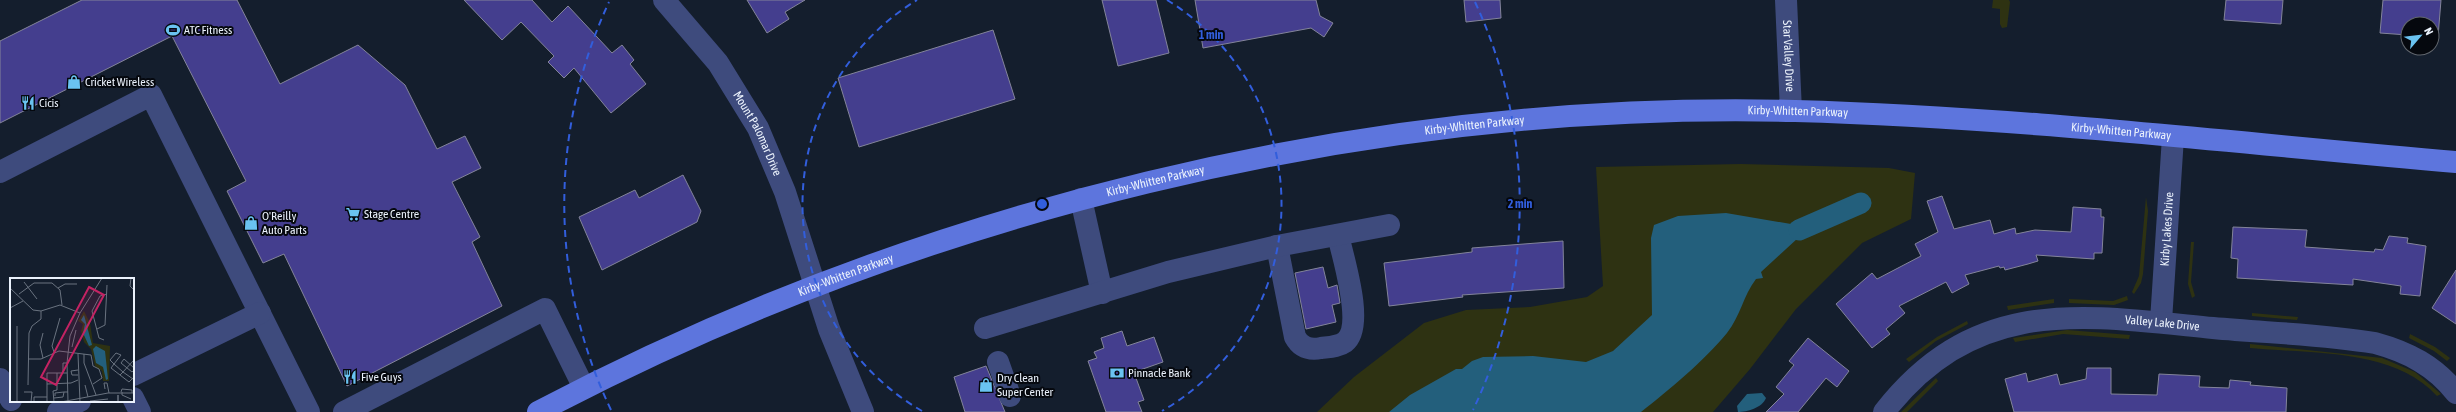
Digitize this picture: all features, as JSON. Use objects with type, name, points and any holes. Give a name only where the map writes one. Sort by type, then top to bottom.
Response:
[{"type":"main road","name":"Kirby-Whitten Parkway","points":[[538,412],[584,388],[706,332],[817,286],[964,234],[1081,199],[1191,173],[1321,147],[1468,127],[1613,114],[1791,111],[1973,120],[2456,162]]},
{"type":"street","name":"Mount Palomar Drive","points":[[664,0],[718,63],[758,128],[785,192],[817,286],[829,329],[863,412]]},
{"type":"street","name":"Star Valley Drive","points":[[1786,0],[1791,111]]},
{"type":"street","points":[[0,172],[151,95],[309,412]]},
{"type":"street","name":"Kirby Lakes Drive","points":[[2160,321],[2173,137]]},
{"type":"street","points":[[1081,199],[1102,293]]},
{"type":"street","points":[[985,328],[1168,272],[1277,246],[1389,224]]},
{"type":"street","points":[[1277,246],[1295,337],[1299,344],[1308,348],[1335,346],[1345,341],[1353,328],[1352,303],[1338,235]]},
{"type":"street","points":[[344,412],[545,309],[584,388]]},
{"type":"street","points":[[134,375],[260,313]]},
{"type":"street","name":"Valley Lake Drive","points":[[1884,412],[1911,380],[1934,361],[1961,344],[1991,331],[2023,322],[2063,318],[2160,321],[2375,343],[2396,349],[2422,361],[2442,377],[2456,393]]},
{"type":"street","points":[[998,362],[1010,396]]},
{"type":"street","points":[[0,379],[10,398]]},
{"type":"street","points":[[134,400],[140,412]]},
{"type":"street","points":[[12,402],[18,412]]},
{"type":"street","points":[[58,412],[78,402]]},
{"type":"green space","points":[[1993,0],[2009,0],[2007,27],[2002,28],[2000,24],[2000,9],[1992,8]]},
{"type":"green space","points":[[1741,164],[1889,168],[1915,173],[1911,219],[1862,243],[1796,309],[1750,369],[1713,412],[1317,412],[1354,377],[1424,323],[1466,310],[1530,307],[1587,297],[1603,286],[1596,167]]},
{"type":"green space","points":[[2146,197],[2148,211],[2143,274],[2141,283],[2134,294],[2132,292],[2139,276]]},
{"type":"green space","points":[[2191,242],[2194,242],[2191,282],[2195,296],[2192,298],[2188,284]]},
{"type":"green space","points":[[2127,296],[2128,300],[2114,305],[2069,303],[2069,299],[2113,301]]},
{"type":"green space","points":[[2054,299],[2054,303],[2008,310],[2007,306]]},
{"type":"green space","points":[[2252,313],[2298,317],[2297,320],[2252,316]]},
{"type":"green space","points":[[1967,321],[1968,324],[1936,341],[1909,362],[1906,359],[1937,337]]},
{"type":"green space","points":[[2067,330],[2130,335],[2129,339],[2063,334],[2015,342],[2013,338]]},
{"type":"green space","points":[[2410,334],[2435,347],[2450,358],[2447,361],[2434,351],[2409,338]]},
{"type":"green space","points":[[2250,344],[2382,358],[2415,372],[2441,394],[2437,396],[2419,380],[2398,369],[2375,361],[2324,353],[2250,348]]},
{"type":"green space","points":[[1936,378],[1938,381],[1907,412],[1901,412]]},
{"type":"water","points":[[1726,213],[1791,224],[1799,230],[1798,238],[1761,272],[1763,278],[1756,279],[1748,292],[1732,326],[1718,344],[1686,375],[1641,412],[1389,412],[1410,395],[1456,369],[1462,369],[1472,361],[1483,357],[1533,356],[1586,362],[1613,351],[1652,315],[1651,238],[1654,225],[1678,216]]},
{"type":"water","points":[[1762,393],[1766,398],[1758,407],[1738,412],[1737,406],[1747,394]]},
{"type":"building","name":"Stage Centre","points":[[82,0],[237,0],[280,84],[358,45],[405,85],[437,149],[465,136],[481,168],[452,182],[480,237],[472,242],[502,306],[347,386],[284,254],[263,263],[227,191],[246,181],[172,36],[0,123],[0,41]]},
{"type":"building","points":[[464,0],[532,0],[552,22],[568,6],[612,53],[622,45],[634,60],[630,64],[646,84],[611,113],[574,68],[564,78],[548,62],[554,56],[521,22],[502,40]]},
{"type":"building","points":[[747,0],[805,0],[785,12],[789,19],[767,33]]},
{"type":"building","points":[[1102,0],[1156,0],[1169,53],[1118,66]]},
{"type":"building","points":[[1195,0],[1316,0],[1320,16],[1333,23],[1324,37],[1311,28],[1203,48]]},
{"type":"building","points":[[1464,0],[1500,0],[1501,18],[1466,22]]},
{"type":"building","points":[[2226,0],[2283,0],[2281,24],[2224,20]]},
{"type":"building","points":[[2383,0],[2441,0],[2440,16],[2400,16],[2400,34],[2380,33]]},
{"type":"building","points":[[993,30],[1015,99],[859,147],[838,78]]},
{"type":"building","points":[[683,175],[701,211],[697,222],[602,270],[579,217],[635,190],[639,198]]},
{"type":"building","points":[[1942,196],[1954,229],[1990,220],[1994,234],[2015,228],[2016,234],[2035,230],[2071,232],[2073,207],[2101,209],[2101,217],[2104,217],[2102,253],[2094,253],[2094,259],[2036,255],[2038,261],[2028,264],[2005,270],[2004,267],[2000,268],[1999,266],[1965,275],[1969,284],[1952,293],[1946,282],[1899,306],[1905,313],[1886,329],[1890,334],[1872,348],[1836,304],[1872,273],[1877,279],[1921,256],[1915,244],[1938,232],[1927,201]]},
{"type":"building","points":[[2233,227],[2307,230],[2305,247],[2374,252],[2375,249],[2383,250],[2389,236],[2408,238],[2407,243],[2426,246],[2420,296],[2400,294],[2401,286],[2353,279],[2353,285],[2237,278],[2238,259],[2231,258]]},
{"type":"building","points":[[1563,241],[1564,288],[1462,295],[1463,297],[1389,306],[1384,263],[1472,252],[1472,248]]},
{"type":"building","points":[[1323,267],[1328,288],[1337,285],[1340,303],[1332,305],[1336,322],[1306,329],[1295,273]]},
{"type":"building","points":[[2456,270],[2456,324],[2432,308]]},
{"type":"building","name":"Pinnacle Bank","points":[[1122,331],[1127,346],[1154,337],[1163,362],[1140,370],[1142,376],[1136,378],[1144,400],[1138,402],[1142,412],[1106,412],[1088,361],[1097,358],[1094,352],[1104,348],[1101,338]]},
{"type":"building","points":[[1808,338],[1849,371],[1837,387],[1826,378],[1798,412],[1766,412],[1784,394],[1776,387],[1794,365],[1789,361]]},
{"type":"building","name":"Dry Clean Super Center","points":[[986,366],[1005,412],[965,412],[954,377]]},
{"type":"building","points":[[2087,368],[2111,368],[2111,394],[2157,395],[2159,374],[2200,376],[2199,387],[2229,388],[2230,380],[2251,382],[2250,385],[2287,388],[2286,412],[2014,412],[2005,379],[2026,373],[2028,382],[2057,374],[2060,385],[2086,379]]},
{"type":"waterway","points":[[1799,230],[1861,203]]},
{"type":"place","name":"ATC Fitness","points":[[173,30]]},
{"type":"place","name":"Cricket Wireless","points":[[74,82]]},
{"type":"place","name":"Cicis","points":[[28,103]]},
{"type":"place","name":"Stage Centre","points":[[353,214]]},
{"type":"place","name":"O'Reilly Auto Parts","points":[[251,223]]},
{"type":"place","name":"Pinnacle Bank","points":[[1117,373]]},
{"type":"place","name":"Five Guys","points":[[350,377]]},
{"type":"place","name":"Dry Clean Super Center","points":[[986,385]]}]
